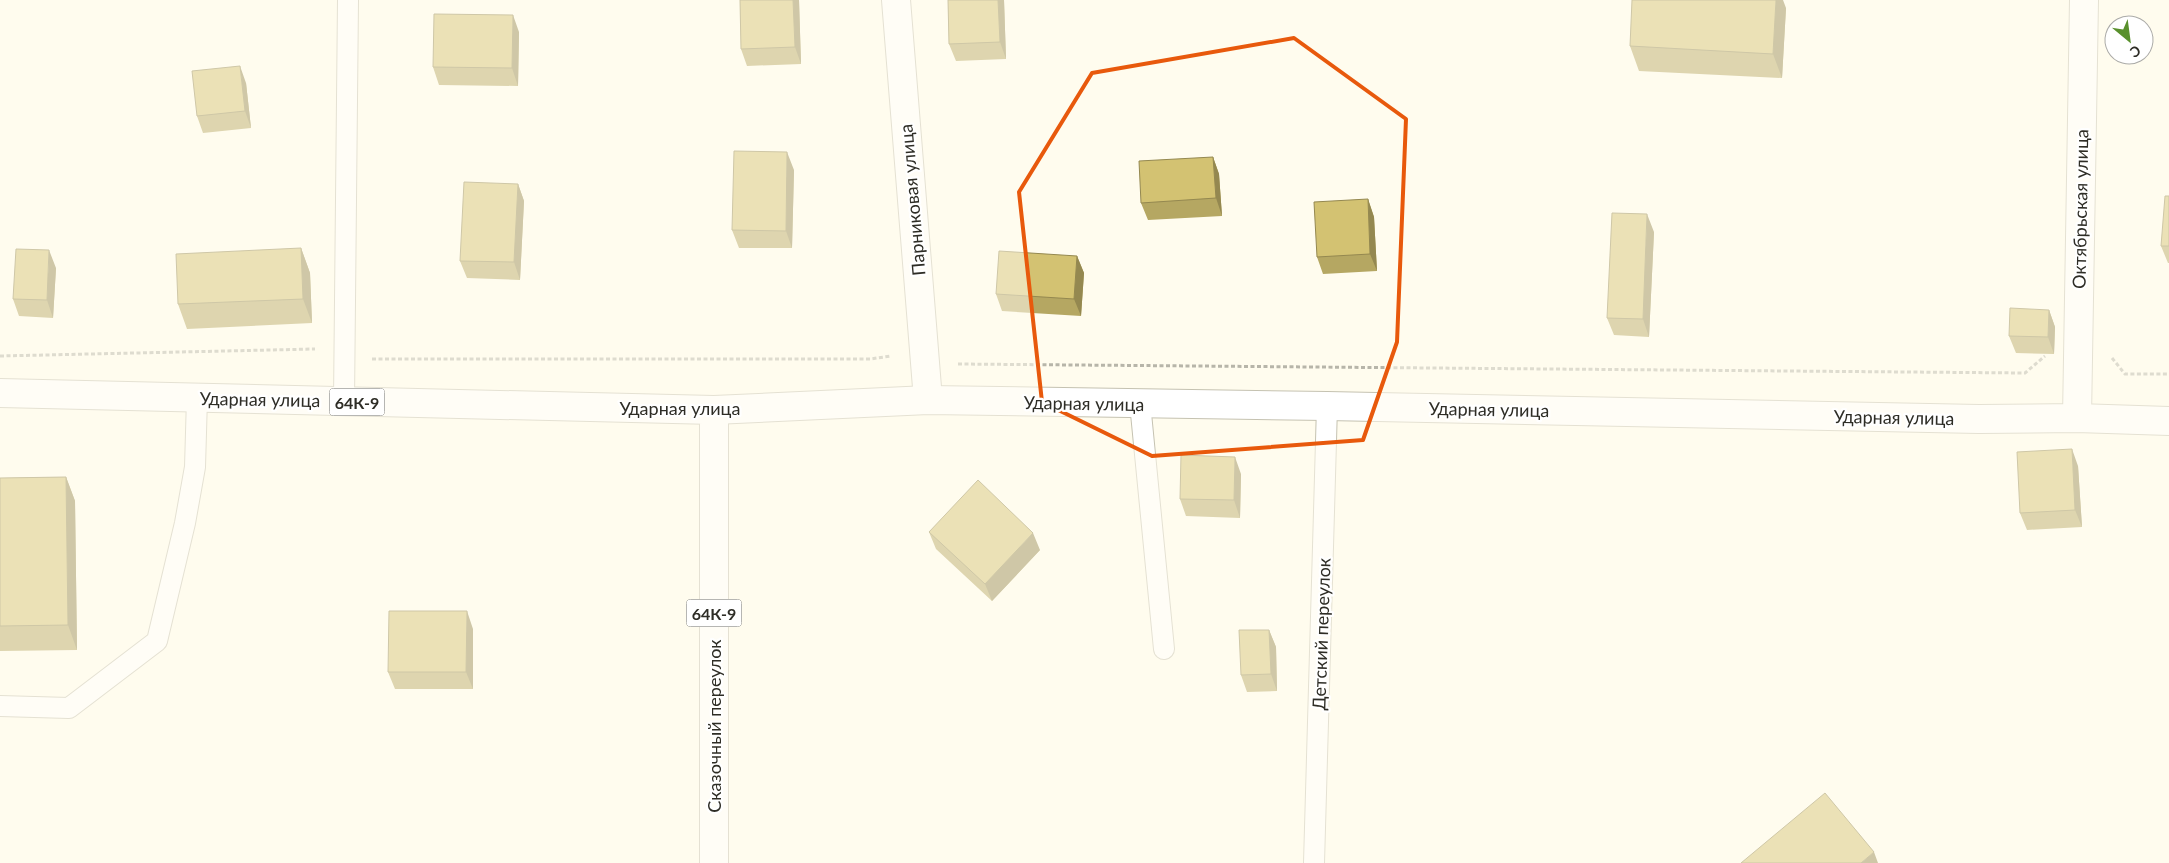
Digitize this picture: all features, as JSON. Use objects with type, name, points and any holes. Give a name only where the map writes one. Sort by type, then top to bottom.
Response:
[{"type":"street","name":"Парниковая улица","points":[[896,0],[928,400]]},
{"type":"street","name":"Октябрьская улица","points":[[2077,418],[2084,0]]},
{"type":"street","name":"Ударная улица","points":[[0,394],[714,410],[928,400],[2169,421]]},
{"type":"street","name":"Сказочный переулок","points":[[714,410],[714,863]]},
{"type":"lane","points":[[344,401],[348,0]]},
{"type":"lane","points":[[0,706],[69,708],[157,642],[185,523],[195,467],[197,398]]},
{"type":"lane","points":[[1140,403],[1164,649]]},
{"type":"lane","name":"Детский переулок","points":[[1314,863],[1327,406]]},
{"type":"path","points":[[0,356],[356,348],[368,358],[378,359],[870,359],[932,349],[947,364],[2025,373],[2046,354],[2099,342],[2125,374],[2169,374]]},
{"type":"highlighted area","points":[[1294,38],[1406,119],[1397,342],[1363,440],[1152,456],[1042,402],[1019,192],[1092,73]]},
{"type":"building","points":[[740,0],[793,0],[795,47],[741,49]]},
{"type":"building","points":[[948,0],[998,0],[1000,42],[949,44]]},
{"type":"building","points":[[1632,0],[1776,0],[1773,54],[1630,46]]},
{"type":"building","points":[[434,14],[513,15],[512,68],[433,67]]},
{"type":"building","points":[[240,66],[245,111],[197,116],[192,71]]},
{"type":"building","points":[[734,151],[787,152],[786,231],[732,230]]},
{"type":"building","points":[[1213,157],[1216,198],[1141,203],[1139,161]]},
{"type":"building","points":[[464,182],[518,184],[514,262],[460,261]]},
{"type":"building","points":[[2165,196],[2169,196],[2169,246],[2161,246]]},
{"type":"building","points":[[1368,199],[1370,254],[1317,257],[1314,202]]},
{"type":"building","points":[[1612,213],[1647,214],[1643,319],[1607,318]]},
{"type":"building","points":[[301,248],[303,299],[178,304],[176,254]]},
{"type":"building","points":[[16,249],[49,250],[47,300],[13,299]]},
{"type":"building","points":[[999,251],[1077,256],[1074,299],[996,294]]},
{"type":"building","points":[[2010,308],[2049,310],[2048,337],[2009,336]]},
{"type":"building","points":[[2072,449],[2075,510],[2020,513],[2017,452]]},
{"type":"building","points":[[1181,455],[1235,457],[1234,500],[1180,499]]},
{"type":"building","points":[[66,477],[68,625],[0,626],[0,478]]},
{"type":"building","points":[[978,480],[1033,533],[985,584],[929,532]]},
{"type":"building","points":[[389,611],[467,611],[466,672],[388,672]]},
{"type":"building","points":[[1239,630],[1269,630],[1271,674],[1241,675]]},
{"type":"building","points":[[1825,793],[1874,852],[1861,863],[1741,863]]}]
